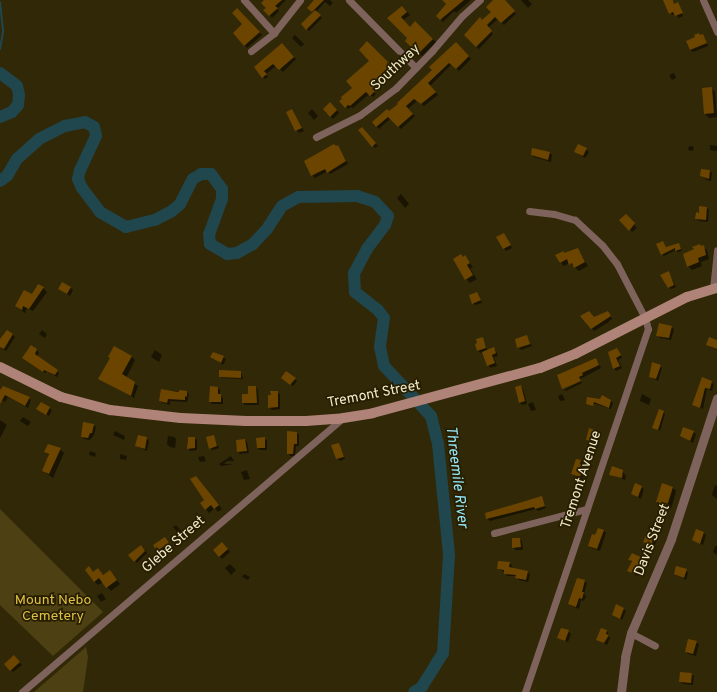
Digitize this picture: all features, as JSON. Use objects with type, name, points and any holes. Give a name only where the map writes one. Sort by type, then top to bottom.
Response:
[{"type":"main road","name":"Tremont Street","points":[[1,369],[61,397],[110,410],[181,418],[246,421],[306,421],[344,418],[438,396],[548,366],[694,294],[715,288]]},
{"type":"street","points":[[244,0],[274,33]]},
{"type":"street","points":[[251,51],[274,33],[300,0]]},
{"type":"street","points":[[349,0],[416,68]]},
{"type":"street","name":"Southway","points":[[316,137],[371,108],[396,88],[416,68],[462,16],[480,0]]},
{"type":"street","points":[[703,0],[717,32]]},
{"type":"street","points":[[529,211],[562,215],[580,223],[602,245],[617,264],[645,318]]},
{"type":"street","points":[[715,288],[717,250]]},
{"type":"street","name":"Tremont Avenue","points":[[525,692],[612,430],[647,333],[645,318]]},
{"type":"street","name":"Davis Street","points":[[621,692],[625,656],[631,633],[671,539],[717,398]]},
{"type":"street","name":"Glebe Street","points":[[22,692],[344,418]]},
{"type":"street","points":[[494,533],[587,509]]},
{"type":"street","points":[[631,633],[655,646]]},
{"type":"green space","name":"Mount Nebo Cemetery","points":[[0,509],[103,612],[53,656],[0,605]]},
{"type":"green space","points":[[86,647],[88,657],[83,692],[34,692]]},
{"type":"building","points":[[264,0],[282,0],[275,6],[278,8],[269,16],[263,10],[266,8],[261,3]]},
{"type":"building","points":[[314,0],[324,0],[312,12],[307,8]]},
{"type":"building","points":[[442,0],[464,0],[440,20],[436,16],[446,4]]},
{"type":"building","points":[[493,0],[505,0],[515,11],[501,23],[495,17],[487,25],[492,31],[476,47],[464,35],[480,17],[482,20],[491,12],[486,7]]},
{"type":"building","points":[[663,0],[673,0],[674,4],[678,2],[683,13],[675,16],[673,12],[669,14]]},
{"type":"building","points":[[402,6],[407,12],[401,17],[410,27],[415,21],[433,39],[418,54],[405,41],[407,38],[387,18]]},
{"type":"building","points":[[237,8],[260,32],[244,46],[233,33],[242,24],[232,13]]},
{"type":"building","points":[[315,10],[321,15],[306,30],[301,24]]},
{"type":"building","points":[[699,33],[700,35],[703,34],[707,43],[690,50],[686,41],[695,37],[694,35]]},
{"type":"building","points":[[367,41],[395,69],[390,73],[388,71],[377,82],[378,83],[372,89],[375,91],[370,96],[366,92],[350,106],[348,105],[345,108],[339,101],[342,99],[341,97],[352,88],[346,81],[369,61],[359,50]]},
{"type":"building","points":[[456,42],[469,56],[456,69],[449,63],[428,83],[436,92],[421,104],[414,99],[406,106],[413,114],[398,127],[388,117],[376,127],[372,122],[387,109],[389,111],[398,104],[397,103],[432,70],[429,67]]},
{"type":"building","points":[[282,43],[294,57],[279,70],[273,64],[264,71],[267,74],[262,78],[254,67]]},
{"type":"building","points":[[712,87],[714,113],[704,114],[702,88]]},
{"type":"building","points":[[330,102],[337,110],[330,117],[323,109]]},
{"type":"building","points":[[292,109],[302,128],[295,131],[286,112]]},
{"type":"building","points":[[362,127],[376,143],[372,147],[358,130]]},
{"type":"building","points":[[334,144],[336,146],[338,145],[346,161],[327,173],[325,169],[311,176],[304,161]]},
{"type":"building","points":[[578,144],[587,148],[583,156],[574,152]]},
{"type":"building","points":[[532,148],[550,152],[548,160],[531,155]]},
{"type":"building","points":[[701,169],[710,170],[709,179],[700,176]]},
{"type":"building","points":[[699,206],[707,207],[706,220],[695,219],[696,212],[699,213]]},
{"type":"building","points":[[626,214],[635,223],[629,231],[619,220]]},
{"type":"building","points":[[504,233],[511,245],[503,249],[496,237]]},
{"type":"building","points":[[663,241],[666,247],[679,243],[681,249],[675,251],[675,248],[661,255],[656,244]]},
{"type":"building","points":[[700,244],[701,246],[704,245],[706,255],[698,258],[699,262],[687,267],[683,254],[694,249],[692,247]]},
{"type":"building","points":[[578,248],[585,262],[574,268],[572,263],[569,265],[567,259],[560,263],[555,255],[564,251],[564,253]]},
{"type":"building","points":[[461,254],[463,257],[465,255],[470,263],[467,265],[473,275],[465,280],[453,259]]},
{"type":"building","points":[[669,271],[674,285],[668,288],[660,275]]},
{"type":"building","points":[[62,282],[71,287],[67,294],[58,289]]},
{"type":"building","points":[[38,284],[44,287],[29,309],[23,306],[22,310],[15,306],[24,290],[32,294]]},
{"type":"building","points":[[477,292],[481,300],[472,304],[469,295]]},
{"type":"building","points":[[589,311],[594,317],[608,311],[611,316],[591,329],[580,316]]},
{"type":"building","points":[[659,323],[672,326],[669,338],[656,336]]},
{"type":"building","points":[[7,330],[13,334],[4,349],[0,347],[0,339]]},
{"type":"building","points":[[527,335],[530,344],[517,348],[515,339]]},
{"type":"building","points":[[483,337],[486,348],[477,351],[475,344],[477,343],[476,339]]},
{"type":"building","points":[[709,337],[717,340],[717,349],[706,345]]},
{"type":"building","points":[[31,345],[37,349],[35,354],[58,370],[55,375],[44,370],[43,372],[22,358]]},
{"type":"building","points":[[114,346],[132,356],[122,374],[135,382],[131,396],[98,379],[110,358],[108,357]]},
{"type":"building","points":[[494,347],[496,353],[492,355],[495,363],[487,366],[482,352]]},
{"type":"building","points":[[617,348],[621,355],[616,358],[620,366],[613,369],[608,352]]},
{"type":"building","points":[[213,352],[224,356],[221,363],[210,357]]},
{"type":"building","points":[[596,358],[599,365],[582,373],[583,375],[579,377],[581,381],[562,389],[557,375]]},
{"type":"building","points":[[652,362],[661,365],[656,379],[649,377]]},
{"type":"building","points":[[219,370],[241,371],[241,378],[219,377]]},
{"type":"building","points":[[286,371],[296,378],[290,385],[281,378]]},
{"type":"building","points":[[702,377],[712,381],[710,389],[705,388],[700,408],[692,405]]},
{"type":"building","points":[[521,385],[525,401],[519,403],[515,387]]},
{"type":"building","points":[[3,386],[30,397],[25,406],[5,395],[0,404],[0,390]]},
{"type":"building","points":[[210,386],[218,387],[218,394],[221,394],[221,402],[209,402]]},
{"type":"building","points":[[248,386],[256,386],[257,403],[242,403],[242,394],[248,394]]},
{"type":"building","points":[[161,389],[178,392],[180,390],[187,391],[187,397],[185,396],[185,400],[168,399],[167,403],[159,401]]},
{"type":"building","points":[[270,391],[278,391],[278,407],[268,408],[268,395],[271,395]]},
{"type":"building","points":[[602,395],[611,400],[609,408],[594,402],[593,406],[586,404],[587,397],[600,399]]},
{"type":"building","points":[[41,402],[50,407],[46,415],[36,409]]},
{"type":"building","points":[[659,409],[664,411],[658,430],[652,428]]},
{"type":"building","points":[[83,422],[94,424],[92,433],[90,433],[88,438],[81,437]]},
{"type":"building","points":[[683,427],[694,431],[690,441],[680,436]]},
{"type":"building","points":[[589,428],[597,431],[594,442],[586,440]]},
{"type":"building","points":[[287,431],[297,432],[297,444],[294,444],[293,454],[287,454]]},
{"type":"building","points":[[138,435],[147,437],[145,449],[135,446]]},
{"type":"building","points":[[214,435],[217,446],[209,449],[206,437]]},
{"type":"building","points":[[188,437],[195,437],[195,448],[187,449]]},
{"type":"building","points":[[265,437],[265,448],[257,448],[256,438]]},
{"type":"building","points":[[245,439],[247,451],[237,452],[236,440]]},
{"type":"building","points":[[339,443],[344,457],[336,459],[331,445]]},
{"type":"building","points":[[48,444],[61,448],[49,474],[42,471],[49,454],[44,452]]},
{"type":"building","points":[[576,459],[581,460],[580,464],[584,465],[580,477],[571,474]]},
{"type":"building","points":[[612,466],[623,470],[622,478],[609,475]]},
{"type":"building","points":[[196,476],[219,505],[214,509],[211,505],[205,510],[200,503],[204,500],[190,479]]},
{"type":"building","points":[[635,483],[642,486],[638,497],[631,494]]},
{"type":"building","points":[[662,483],[673,487],[667,506],[656,502]]},
{"type":"building","points":[[542,496],[545,506],[535,509],[534,507],[486,519],[485,513]]},
{"type":"building","points":[[598,528],[604,530],[597,549],[588,546],[592,534],[595,535]]},
{"type":"building","points":[[696,529],[704,532],[700,544],[692,540]]},
{"type":"building","points":[[647,533],[655,537],[651,545],[643,542]]},
{"type":"building","points":[[165,537],[169,543],[157,551],[153,545]]},
{"type":"building","points":[[512,538],[520,538],[521,547],[512,548]]},
{"type":"building","points":[[222,542],[228,549],[219,557],[213,550]]},
{"type":"building","points":[[141,545],[145,551],[134,562],[128,555]]},
{"type":"building","points":[[632,553],[645,559],[642,566],[634,574],[627,571],[632,561],[628,560]]},
{"type":"building","points":[[498,561],[510,562],[509,567],[528,571],[526,580],[515,578],[516,575],[504,574],[504,570],[497,569]]},
{"type":"building","points":[[89,566],[93,572],[98,568],[103,575],[110,570],[117,580],[106,588],[99,578],[94,582],[85,570]]},
{"type":"building","points":[[676,566],[687,569],[684,578],[674,574]]},
{"type":"building","points":[[577,578],[585,580],[582,599],[579,598],[576,607],[568,604]]},
{"type":"building","points":[[616,604],[624,608],[620,619],[612,615]]},
{"type":"building","points":[[561,628],[569,630],[565,641],[557,638]]},
{"type":"building","points":[[601,628],[607,630],[606,634],[609,635],[604,643],[596,640]]},
{"type":"building","points":[[688,639],[697,641],[693,654],[685,652]]},
{"type":"building","points":[[14,655],[20,662],[10,671],[4,664]]},
{"type":"building","points":[[680,672],[692,673],[691,683],[679,682]]},
{"type":"waterway","points":[[0,2],[3,32],[0,49]]},
{"type":"waterway","name":"Threemile River","points":[[0,73],[17,86],[19,95],[18,105],[12,112],[0,117]]},
{"type":"waterway","name":"Threemile River","points":[[0,181],[7,176],[17,159],[39,139],[65,126],[85,122],[94,127],[96,136],[80,170],[78,179],[82,188],[100,212],[126,227],[155,220],[172,211],[180,204],[193,179],[201,174],[211,174],[222,189],[222,199],[209,234],[210,244],[227,254],[237,253],[253,244],[267,229],[282,206],[298,197],[357,196],[375,202],[388,216],[385,225],[367,249],[354,273],[355,292],[378,310],[384,318],[380,347],[384,366],[431,416],[438,444],[449,555],[443,653],[422,687],[414,692]]}]
